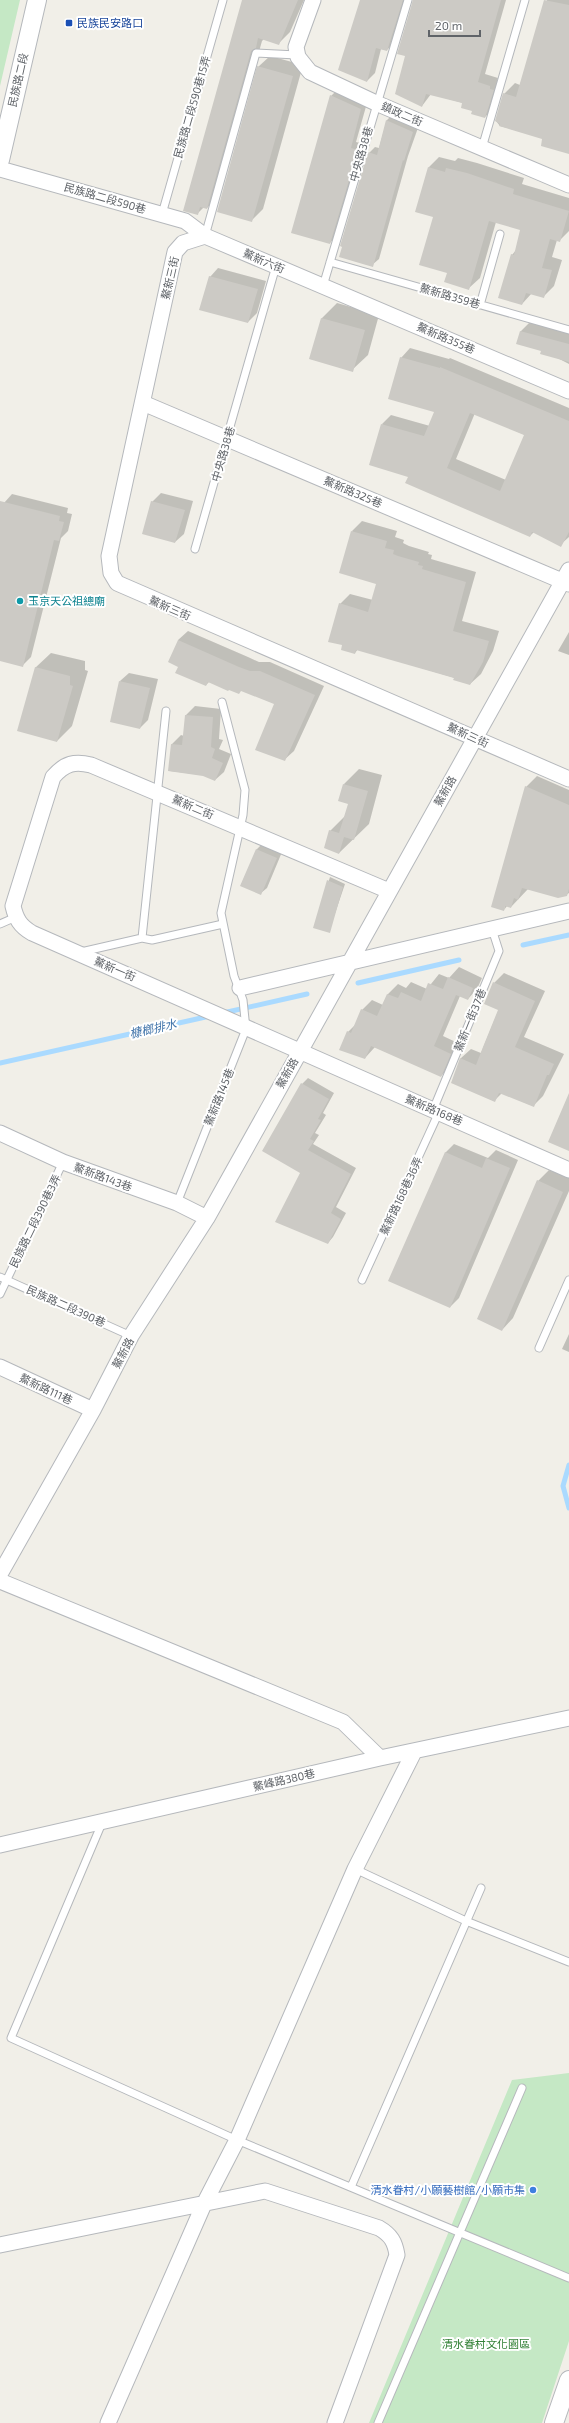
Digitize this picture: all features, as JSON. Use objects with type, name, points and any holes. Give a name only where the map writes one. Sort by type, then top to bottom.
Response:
[{"type":"street","name":"民族路二段","points":[[0,160],[37,0]]},
{"type":"street","points":[[297,55],[296,47],[298,36],[313,0]]},
{"type":"street","name":"鎮政二街","points":[[297,55],[310,72],[376,103],[569,185]]},
{"type":"street","name":"民族路二段590巷","points":[[0,169],[185,221],[205,236]]},
{"type":"street","name":"鰲新六街","points":[[205,236],[323,286]]},
{"type":"street","name":"鰲新三街","points":[[205,236],[183,243],[175,252],[110,556],[111,573],[117,583],[569,779]]},
{"type":"street","name":"鰲新路355巷","points":[[323,286],[569,391]]},
{"type":"street","name":"鰲新路325巷","points":[[143,403],[567,579]]},
{"type":"street","name":"鰲新路","points":[[0,1574],[93,1410],[131,1336],[207,1218],[475,738],[567,579]]},
{"type":"street","name":"鰲新二街","points":[[16,917],[13,906],[53,777],[60,768],[71,763],[91,765],[389,891]]},
{"type":"street","points":[[241,994],[349,962],[569,912]]},
{"type":"street","name":"鰲新一街","points":[[16,917],[22,926],[32,933],[242,1023],[299,1051]]},
{"type":"street","name":"鰲新路168巷","points":[[299,1051],[569,1170]]},
{"type":"street","name":"鰲新路143巷","points":[[0,1133],[64,1162],[176,1203],[207,1218]]},
{"type":"street","name":"鰲新路111巷","points":[[0,1367],[93,1410]]},
{"type":"street","points":[[0,1581],[343,1722],[380,1758]]},
{"type":"street","name":"鰲峰路380巷","points":[[0,1845],[380,1758],[569,1718]]},
{"type":"street","points":[[108,2423],[204,2204],[237,2140],[355,1869],[414,1752]]},
{"type":"street","points":[[0,2245],[270,2191],[379,2228],[388,2233],[396,2244],[398,2255],[335,2423]]},
{"type":"street","points":[[554,2423],[569,2380]]},
{"type":"lane","name":"民族路二段590巷15弄","points":[[162,214],[223,0]]},
{"type":"lane","name":"中央路38巷","points":[[323,286],[376,103],[408,0]]},
{"type":"lane","points":[[482,148],[525,0]]},
{"type":"lane","points":[[205,236],[256,53],[297,55]]},
{"type":"lane","points":[[480,305],[500,234]]},
{"type":"lane","name":"鰲新路359巷","points":[[330,262],[569,330]]},
{"type":"lane","name":"中央路38巷","points":[[195,549],[276,266]]},
{"type":"lane","points":[[222,702],[245,790],[240,827],[221,913],[234,976],[241,994],[242,1023]]},
{"type":"lane","points":[[142,938],[166,711]]},
{"type":"lane","points":[[0,924],[16,917]]},
{"type":"lane","points":[[78,953],[142,938],[152,940],[223,924]]},
{"type":"lane","name":"鰲新一街37巷","points":[[436,1111],[499,951],[492,929]]},
{"type":"lane","name":"鰲新路145巷","points":[[176,1203],[242,1023]]},
{"type":"lane","name":"鰲新路168巷36弄","points":[[362,1280],[436,1111]]},
{"type":"lane","name":"民族路二段390巷3弄","points":[[0,1294],[3,1278],[64,1162]]},
{"type":"lane","name":"民族路二段390巷","points":[[3,1278],[131,1336]]},
{"type":"lane","points":[[539,1348],[569,1280]]},
{"type":"lane","points":[[102,1822],[11,2038],[237,2140],[569,2278]]},
{"type":"lane","points":[[355,1869],[466,1921],[569,1962]]},
{"type":"lane","points":[[351,2187],[481,1888]]},
{"type":"lane","points":[[378,2423],[459,2231],[522,2088]]},
{"type":"green space","points":[[0,0],[20,0],[0,86]]},
{"type":"green space","name":"清水眷村文化園區","points":[[569,2073],[569,2341],[542,2423],[369,2423],[512,2080]]},
{"type":"building","points":[[242,0],[298,0],[279,45],[258,38],[256,48],[251,51],[207,209],[200,207],[198,215],[183,211]]},
{"type":"building","points":[[360,0],[403,0],[387,51],[376,48],[367,82],[338,70]]},
{"type":"building","points":[[413,0],[501,0],[478,82],[490,86],[490,89],[494,90],[485,118],[471,114],[472,111],[461,108],[462,103],[426,94],[422,107],[395,94],[405,56],[397,54]]},
{"type":"building","points":[[544,0],[569,5],[569,154],[541,146],[542,139],[499,126],[500,124],[495,121],[503,93],[516,97]]},
{"type":"building","points":[[257,66],[293,76],[252,222],[217,212]]},
{"type":"building","points":[[330,95],[361,109],[351,148],[358,150],[330,244],[291,233]]},
{"type":"building","points":[[386,120],[413,132],[404,161],[403,160],[373,267],[339,257],[342,247],[340,246],[368,152],[377,155]]},
{"type":"building","points":[[428,167],[445,172],[446,168],[467,173],[514,189],[513,194],[569,211],[560,242],[550,239],[542,268],[552,270],[544,298],[526,293],[522,305],[498,298],[511,254],[514,255],[520,230],[489,221],[469,290],[444,282],[447,273],[419,265],[433,217],[415,212]]},
{"type":"building","points":[[209,276],[258,289],[248,323],[199,310]]},
{"type":"building","points":[[321,318],[365,330],[353,372],[309,359]]},
{"type":"building","points":[[520,331],[569,344],[569,362],[540,354],[541,351],[516,344]]},
{"type":"building","points":[[400,357],[440,367],[569,421],[569,532],[561,547],[532,532],[530,537],[405,483],[408,477],[369,465],[381,424],[424,436],[434,412],[388,399]],"holes":[[[470,413],[524,435],[500,491],[447,468]]]},
{"type":"building","name":"玉京天公祖總廟","points":[[0,501],[60,516],[59,521],[64,522],[59,541],[54,540],[23,667],[0,661]]},
{"type":"building","points":[[151,501],[185,510],[175,543],[142,534]]},
{"type":"building","points":[[351,531],[387,541],[385,548],[394,550],[393,554],[419,562],[418,565],[423,566],[422,569],[466,582],[453,631],[489,641],[483,662],[470,685],[453,680],[454,678],[356,650],[355,654],[341,650],[342,645],[328,642],[339,603],[368,612],[376,584],[339,573]]},
{"type":"building","points":[[178,640],[239,667],[250,671],[260,671],[315,695],[285,761],[255,750],[274,704],[241,691],[239,694],[229,690],[228,691],[208,682],[206,686],[175,673],[178,667],[168,662]]},
{"type":"building","points":[[35,667],[70,676],[70,685],[73,686],[57,742],[17,731]]},
{"type":"building","points":[[119,681],[150,688],[140,729],[110,722]]},
{"type":"building","points":[[185,715],[213,717],[211,747],[215,749],[212,758],[223,763],[215,781],[203,776],[168,771],[171,744],[182,745]]},
{"type":"building","points":[[343,784],[368,791],[354,840],[344,837],[339,854],[324,848],[329,830],[339,833],[348,804],[338,801]]},
{"type":"building","points":[[525,786],[569,805],[569,889],[567,896],[558,898],[522,888],[518,900],[514,898],[511,908],[505,906],[504,911],[491,907]]},
{"type":"building","points":[[256,849],[277,858],[261,895],[240,886]]},
{"type":"building","points":[[327,880],[343,887],[330,933],[313,928]]},
{"type":"building","points":[[448,977],[473,988],[468,1000],[456,995],[434,1046],[451,1054],[441,1077],[371,1046],[365,1059],[339,1050],[347,1031],[351,1033],[361,1009],[377,1016],[387,994],[398,998],[401,992],[421,1001],[428,983],[443,989]]},
{"type":"building","points":[[493,982],[535,1001],[515,1047],[554,1064],[549,1075],[547,1075],[534,1107],[499,1093],[495,1102],[451,1083],[460,1058],[476,1065],[498,1010],[484,1004]]},
{"type":"building","points":[[301,1083],[329,1099],[318,1119],[321,1120],[310,1139],[314,1141],[308,1150],[351,1174],[331,1213],[341,1219],[328,1244],[275,1222],[300,1173],[262,1151]]},
{"type":"building","points":[[569,1093],[569,1151],[548,1142]]},
{"type":"building","points":[[445,1152],[482,1168],[486,1158],[510,1168],[450,1308],[388,1281]]},
{"type":"building","points":[[537,1180],[563,1192],[502,1331],[477,1319]]},
{"type":"waterway","name":"槺榔排水","points":[[523,945],[569,935]]},
{"type":"waterway","name":"槺榔排水","points":[[358,983],[459,960]]},
{"type":"waterway","name":"槺榔排水","points":[[223,1013],[307,994]]},
{"type":"waterway","name":"槺榔排水","points":[[0,1063],[210,1016]]},
{"type":"waterway","points":[[569,1465],[563,1486],[569,1508]]},
{"type":"place","name":"民族民安路口","points":[[69,23]]},
{"type":"place","name":"玉京天公祖總廟","points":[[20,601]]},
{"type":"place","name":"清水眷村/小願藝樹館/小願市集","points":[[533,2190]]}]
